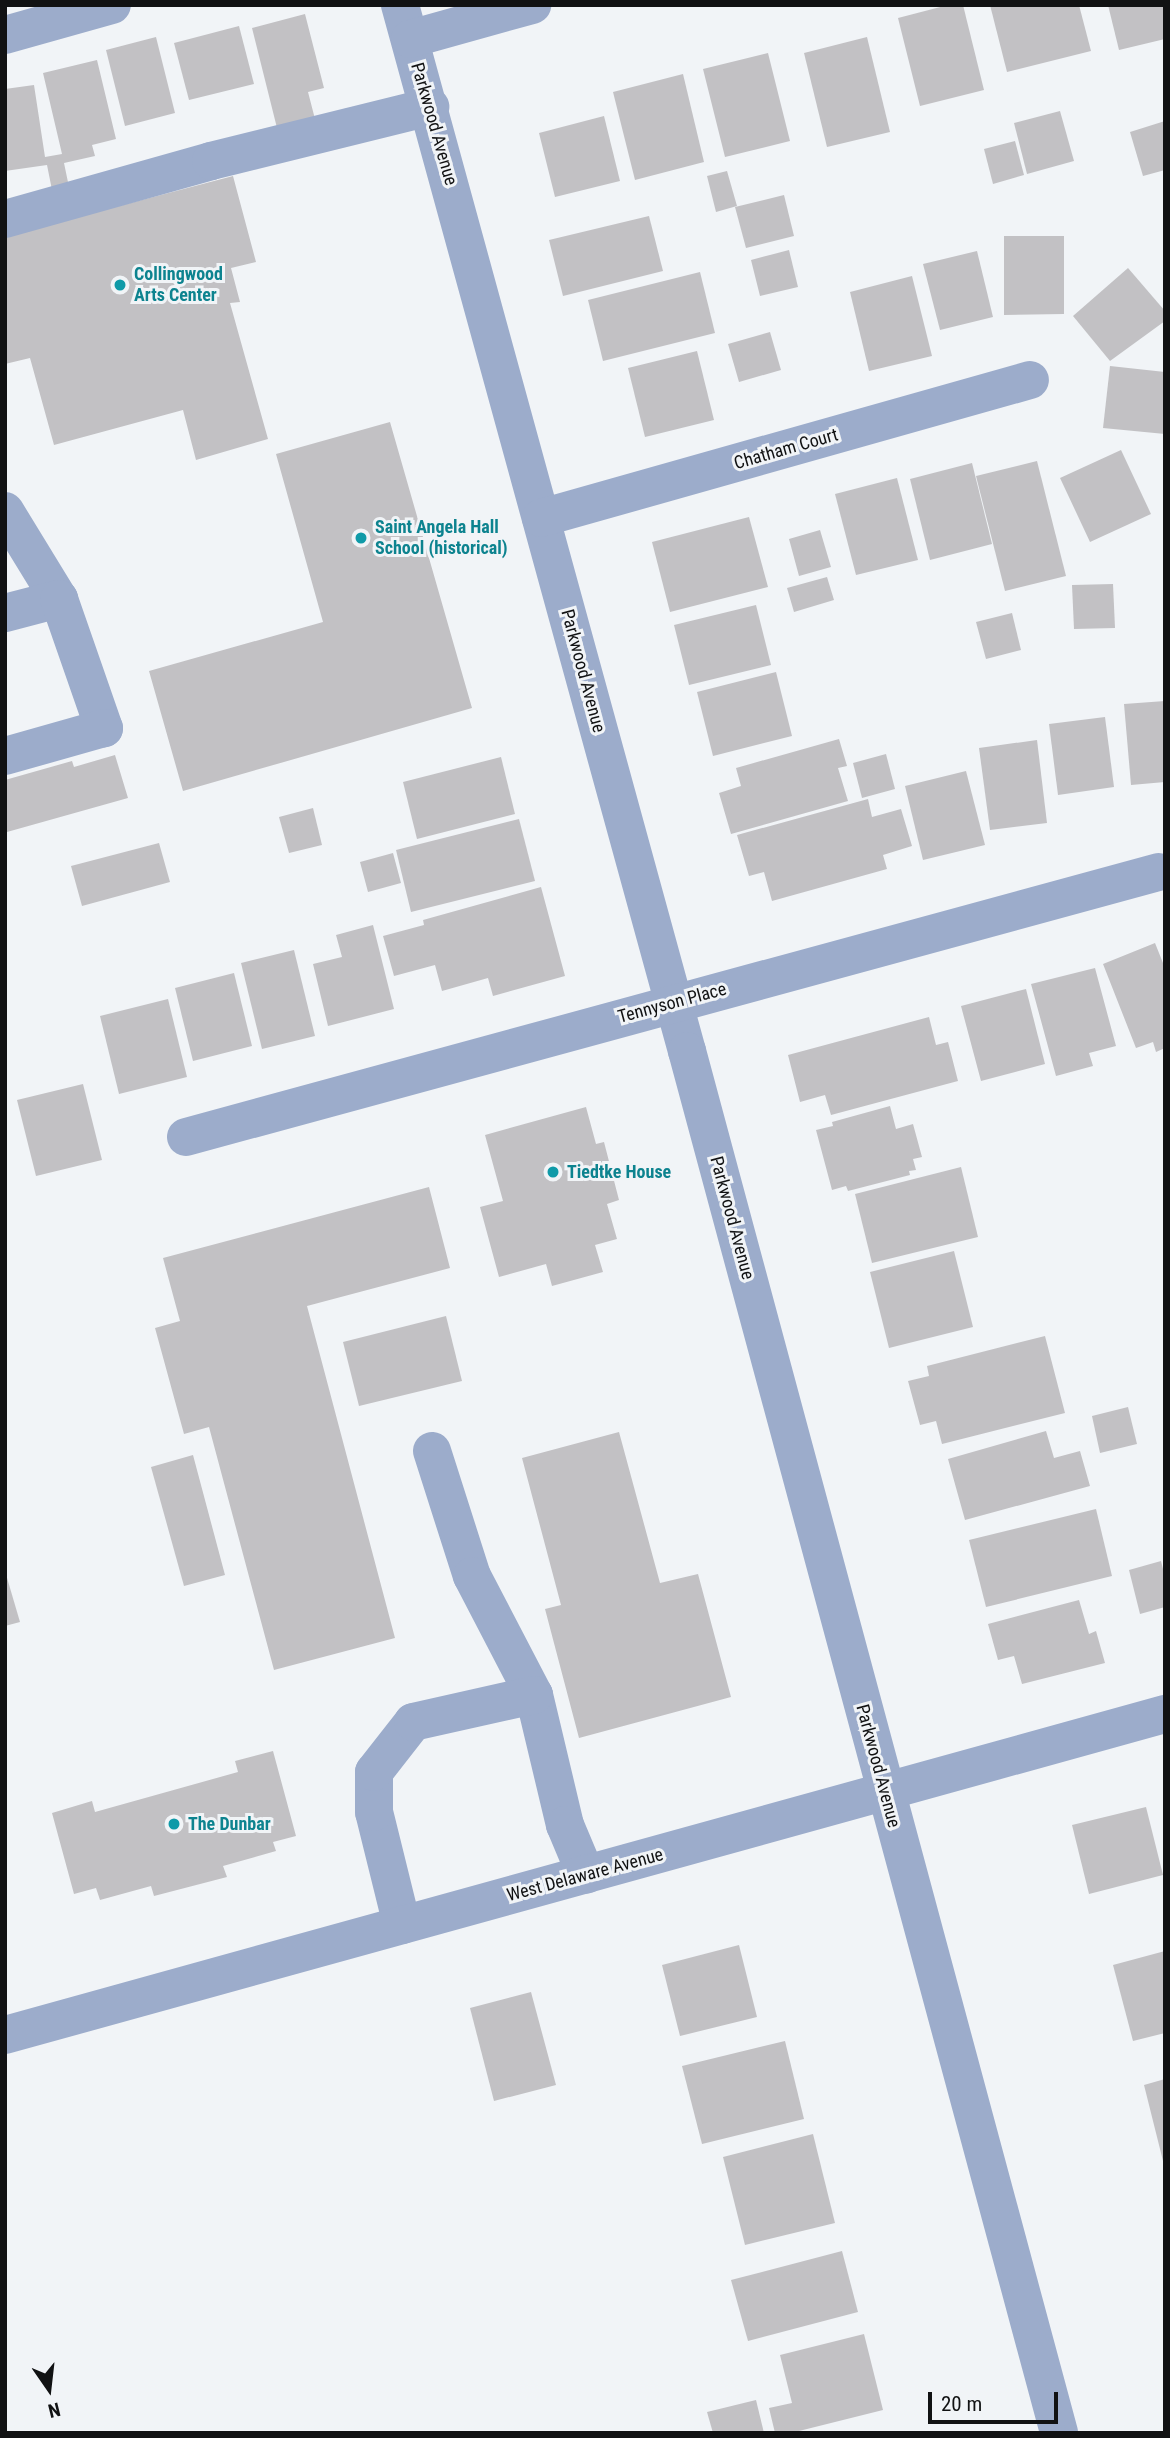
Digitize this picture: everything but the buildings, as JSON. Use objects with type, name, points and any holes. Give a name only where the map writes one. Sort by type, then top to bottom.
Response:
[{"type":"street","points":[[5,35],[112,5]]},
{"type":"street","points":[[405,22],[532,5]]},
{"type":"street","name":"Parkwood Avenue","points":[[405,22],[674,1002],[1059,2433]]},
{"type":"street","points":[[5,219],[211,161],[430,107]]},
{"type":"street","name":"Chatham Court","points":[[541,518],[1030,380]]},
{"type":"street","points":[[5,511],[59,599],[104,728],[5,756]]},
{"type":"street","points":[[5,613],[59,599]]},
{"type":"street","name":"Tennyson Place","points":[[186,1138],[674,1002],[1159,872]]},
{"type":"street","points":[[432,1451],[472,1576],[534,1695],[565,1825],[586,1875]]},
{"type":"street","points":[[402,1925],[374,1812],[374,1772],[412,1722],[534,1695]]},
{"type":"street","name":"West Delaware Avenue","points":[[5,2035],[1165,1714]]},
{"type":"place","name":"Collingwood Arts Center","points":[[120,285]]},
{"type":"place","name":"Saint Angela Hall School (historical)","points":[[361,538]]},
{"type":"place","name":"Tiedtke House","points":[[553,1172]]},
{"type":"place","name":"The Dunbar","points":[[174,1824]]}]
